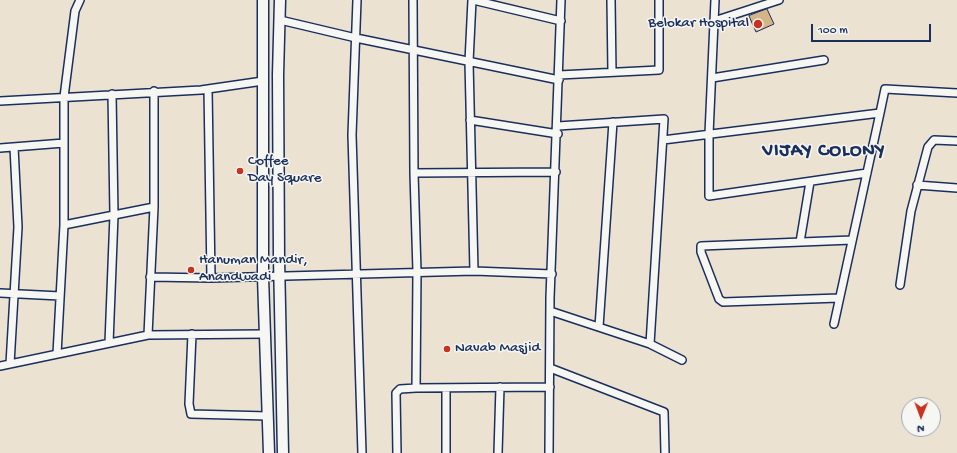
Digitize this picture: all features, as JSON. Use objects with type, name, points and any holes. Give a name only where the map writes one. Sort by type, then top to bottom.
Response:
[{"type":"main road","points":[[263,0],[263,277],[269,453]]},
{"type":"main road","points":[[280,0],[278,75],[279,276],[283,453]]},
{"type":"street","points":[[57,354],[64,225],[64,97],[75,11],[80,0]]},
{"type":"street","points":[[357,0],[352,135],[362,453]]},
{"type":"street","points":[[413,0],[412,50],[417,272],[416,388]]},
{"type":"street","points":[[474,271],[470,173],[469,62],[472,0],[561,21]]},
{"type":"street","points":[[549,453],[550,311],[558,134],[561,0]]},
{"type":"street","points":[[612,0],[612,72]]},
{"type":"street","points":[[280,20],[469,62],[559,78],[612,72],[659,70],[660,0]]},
{"type":"street","points":[[715,0],[709,134],[709,196],[866,174]]},
{"type":"street","points":[[714,21],[779,0]]},
{"type":"street","points":[[712,78],[824,60]]},
{"type":"street","points":[[0,101],[208,89],[263,81]]},
{"type":"street","points":[[208,89],[211,278]]},
{"type":"street","points":[[834,324],[885,89],[957,93]]},
{"type":"street","points":[[148,335],[154,207],[154,91]]},
{"type":"street","points":[[109,343],[114,215],[112,94]]},
{"type":"street","points":[[663,140],[880,113]]},
{"type":"street","points":[[558,126],[664,119],[650,344]]},
{"type":"street","points":[[470,120],[558,134]]},
{"type":"street","points":[[599,327],[613,122]]},
{"type":"street","points":[[900,285],[911,211],[926,152],[930,142],[938,140],[957,141]]},
{"type":"street","points":[[0,148],[64,144]]},
{"type":"street","points":[[10,364],[18,220],[14,147]]},
{"type":"street","points":[[414,172],[556,172]]},
{"type":"street","points":[[800,242],[810,182]]},
{"type":"street","points":[[917,185],[957,188]]},
{"type":"street","points":[[64,225],[154,207]]},
{"type":"street","points":[[839,298],[723,302],[719,299],[701,246],[705,244],[852,240]]},
{"type":"street","points":[[150,277],[211,278],[474,271],[552,274]]},
{"type":"street","points":[[0,293],[60,296]]},
{"type":"street","points":[[550,311],[650,344],[682,360]]},
{"type":"street","points":[[192,334],[189,404],[191,414],[268,416]]},
{"type":"street","points":[[0,366],[148,335],[265,334]]},
{"type":"street","points":[[550,368],[664,412],[665,453]]},
{"type":"street","points":[[397,453],[396,393],[400,389],[550,386]]},
{"type":"street","points":[[498,453],[500,387]]},
{"type":"street","points":[[446,389],[446,453]]},
{"type":"building","points":[[767,9],[774,24],[756,32],[749,16]]},
{"type":"place","name":"Belokar Hospital","points":[[758,24]]},
{"type":"place","name":"Coffee Day Square","points":[[240,171]]},
{"type":"place","name":"Hanuman Mandir, Anandwadi","points":[[191,270]]},
{"type":"place","name":"Navab Masjid","points":[[447,349]]},
{"type":"district","name":"VIJAY COLONY","points":[[824,152]]}]
